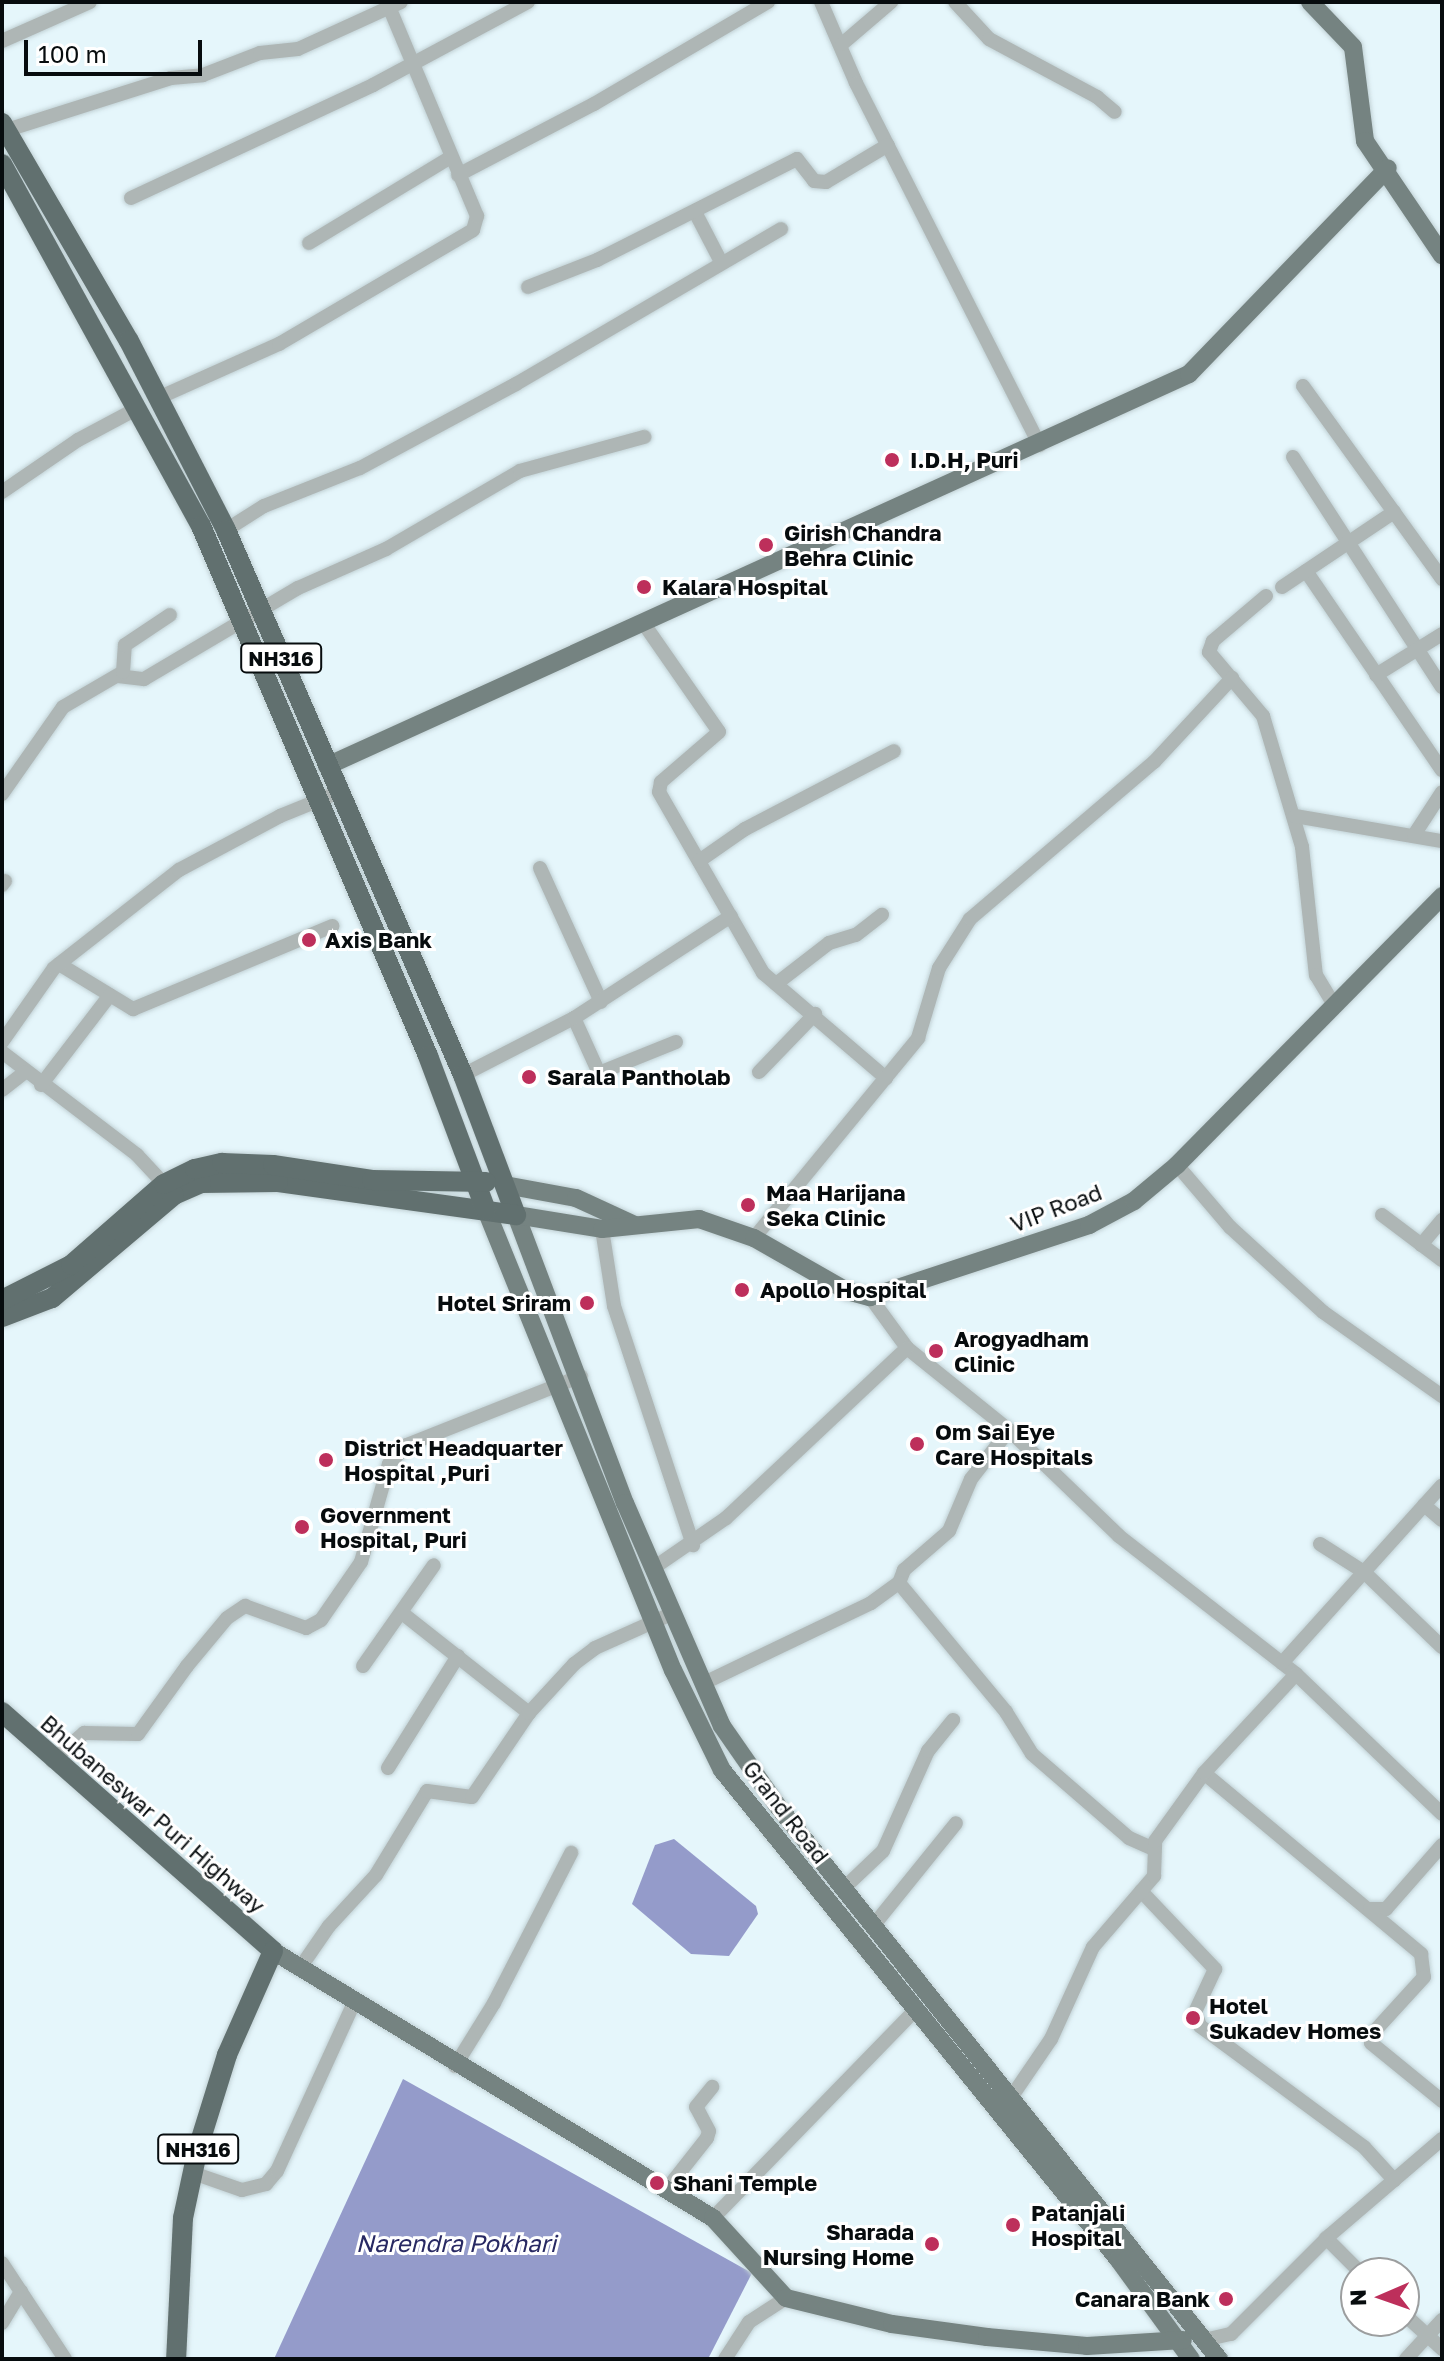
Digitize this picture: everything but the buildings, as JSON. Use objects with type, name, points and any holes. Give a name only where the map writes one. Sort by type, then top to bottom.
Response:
[{"type":"highway","name":"NH316","points":[[4,127],[158,398],[226,530],[463,1075],[516,1215]]},
{"type":"highway","name":"NH316","points":[[2,164],[201,526],[486,1210]]},
{"type":"highway","points":[[2,1317],[52,1298],[164,1184],[222,1163],[372,1180],[475,1180],[505,1185]]},
{"type":"highway","points":[[2,1300],[103,1246],[174,1195],[212,1181],[278,1182],[516,1215]]},
{"type":"highway","name":"Bhubaneswar Puri Highway","points":[[2,1712],[52,1761],[273,1951]]},
{"type":"highway","name":"NH316","points":[[176,2359],[179,2258],[193,2173],[227,2055],[273,1951]]},
{"type":"main road","points":[[1310,2],[1357,55],[1362,129],[1442,254]]},
{"type":"main road","points":[[327,766],[1040,445],[1189,374],[1388,168]]},
{"type":"main road","name":"VIP Road","points":[[870,1297],[1089,1225],[1134,1201],[1177,1165],[1442,896]]},
{"type":"main road","points":[[505,1185],[576,1198],[635,1225]]},
{"type":"main road","name":"Grand Road","points":[[486,1210],[663,1618],[722,1770],[1118,2259],[1191,2359]]},
{"type":"main road","points":[[516,1215],[602,1229],[699,1219],[754,1238],[847,1291],[870,1297]]},
{"type":"main road","name":"Grand Road","points":[[516,1215],[581,1376],[652,1569],[663,1618],[741,1758],[1219,2359]]},
{"type":"main road","points":[[273,1951],[455,2066],[713,2218],[786,2298],[862,2318],[987,2337],[1087,2346],[1204,2340]]},
{"type":"street","points":[[2,41],[90,2]]},
{"type":"street","points":[[131,198],[373,85],[412,61],[528,2]]},
{"type":"street","points":[[458,175],[594,104],[768,2]]},
{"type":"street","points":[[821,2],[888,145],[1040,445]]},
{"type":"street","points":[[842,44],[891,2]]},
{"type":"street","points":[[955,2],[989,39],[1041,72],[1097,97],[1115,112]]},
{"type":"street","points":[[4,127],[171,78],[203,75],[260,53],[298,49],[392,4],[412,61],[477,216],[473,230],[279,344],[158,398]]},
{"type":"street","points":[[528,287],[597,260],[797,159],[814,181],[826,182],[888,145]]},
{"type":"street","points":[[309,243],[451,157]]},
{"type":"street","points":[[695,212],[720,260]]},
{"type":"street","points":[[226,530],[264,506],[360,468],[516,384],[685,288],[720,260],[781,229]]},
{"type":"street","points":[[1303,386],[1442,579]]},
{"type":"street","points":[[2,492],[78,440],[138,408]]},
{"type":"street","points":[[118,676],[144,679],[188,649],[244,624],[260,610],[386,549],[520,471],[644,437]]},
{"type":"street","points":[[1293,457],[1442,687]]},
{"type":"street","points":[[1282,587],[1394,512]]},
{"type":"street","points":[[1306,571],[1442,770]]},
{"type":"street","points":[[1266,596],[1210,647],[1212,658],[1263,716],[1295,816],[1314,965],[1335,1007]]},
{"type":"street","points":[[2,794],[70,700],[118,676],[124,667],[125,645],[170,615]]},
{"type":"street","points":[[644,624],[719,732],[659,787],[763,973],[815,1014],[886,1078]]},
{"type":"street","points":[[1376,675],[1442,634]]},
{"type":"street","points":[[754,1238],[918,1038],[939,968],[970,919],[1154,762],[1232,678]]},
{"type":"street","points":[[699,861],[745,829],[894,751]]},
{"type":"street","points":[[2,1042],[59,964],[179,870],[339,792]]},
{"type":"street","points":[[1414,835],[1442,792]]},
{"type":"street","points":[[1295,816],[1442,841]]},
{"type":"street","points":[[540,868],[601,1002]]},
{"type":"street","points":[[776,984],[829,943],[856,935],[882,915]]},
{"type":"street","points":[[463,1075],[601,1002],[658,968],[702,930],[731,916]]},
{"type":"street","points":[[59,964],[110,995],[140,1007],[332,926]]},
{"type":"street","points":[[41,1085],[110,995]]},
{"type":"street","points":[[759,1072],[815,1014]]},
{"type":"street","points":[[574,1018],[599,1073],[676,1042]]},
{"type":"street","points":[[2,1052],[24,1073],[137,1155],[164,1184]]},
{"type":"street","points":[[2,1090],[24,1073]]},
{"type":"street","points":[[1177,1165],[1230,1227],[1323,1312],[1442,1396]]},
{"type":"street","points":[[1382,1215],[1442,1260]]},
{"type":"street","points":[[1421,1245],[1442,1220]]},
{"type":"street","points":[[602,1229],[614,1306],[693,1545]]},
{"type":"street","points":[[870,1297],[907,1348],[1009,1430],[1119,1536],[1296,1674],[1442,1814]]},
{"type":"street","points":[[652,1569],[693,1545],[907,1348]]},
{"type":"street","points":[[52,1761],[84,1733],[124,1738],[138,1734],[187,1666],[227,1618],[245,1606],[313,1627],[361,1562],[385,1476],[397,1453],[581,1376]]},
{"type":"street","points":[[702,1684],[871,1603],[899,1583],[904,1570],[949,1531],[971,1479],[1009,1430]]},
{"type":"street","points":[[1282,1663],[1442,1485]]},
{"type":"street","points":[[1424,1505],[1442,1520]]},
{"type":"street","points":[[1320,1544],[1364,1572],[1442,1647]]},
{"type":"street","points":[[363,1666],[434,1565]]},
{"type":"street","points":[[899,1583],[1006,1712],[1032,1754],[1129,1838],[1151,1848],[1157,1869],[1093,1947],[1051,2039],[1010,2099]]},
{"type":"street","points":[[402,1613],[529,1713]]},
{"type":"street","points":[[300,1968],[329,1926],[376,1875],[427,1791],[472,1797],[529,1713],[595,1648],[663,1618]]},
{"type":"street","points":[[388,1768],[458,1656]]},
{"type":"street","points":[[1151,1848],[1204,1773],[1296,1674]]},
{"type":"street","points":[[843,1889],[883,1851],[928,1751],[953,1720]]},
{"type":"street","points":[[1204,1773],[1421,1954],[1424,1977],[1372,2034],[1371,2043],[1442,2101]]},
{"type":"street","points":[[873,1926],[956,1823]]},
{"type":"street","points":[[1370,1909],[1386,1909],[1442,1845]]},
{"type":"street","points":[[455,2066],[494,2003],[571,1853]]},
{"type":"street","points":[[1141,1891],[1215,1969],[1195,2012],[1200,2026],[1364,2147],[1394,2180]]},
{"type":"street","points":[[193,2173],[242,2190],[266,2184],[354,2003]]},
{"type":"street","points":[[713,2218],[916,2009]]},
{"type":"street","points":[[666,2190],[707,2138],[709,2131],[696,2107],[712,2087]]},
{"type":"street","points":[[1204,2340],[1231,2334],[1326,2238],[1442,2139]]},
{"type":"street","points":[[1326,2238],[1345,2257]]},
{"type":"street","points":[[2,2263],[65,2359]]},
{"type":"street","points":[[2,2323],[21,2291]]},
{"type":"street","points":[[725,2359],[749,2322],[786,2298]]},
{"type":"street","points":[[1406,2359],[1442,2320]]},
{"type":"street","points":[[1420,2330],[1442,2349]]},
{"type":"water","points":[[674,1839],[756,1906],[758,1914],[729,1956],[691,1954],[632,1904],[655,1845]]},
{"type":"water","name":"Narendra Pokhari","points":[[403,2079],[752,2273],[708,2359],[274,2359]]},
{"type":"place","name":"I.D.H, Puri","points":[[892,460]]},
{"type":"place","name":"Girish Chandra Behra Clinic","points":[[766,545]]},
{"type":"place","name":"Kalara Hospital","points":[[644,587]]},
{"type":"place","name":"Axis Bank","points":[[309,940]]},
{"type":"place","name":"Sarala Pantholab","points":[[529,1077]]},
{"type":"place","name":"Maa Harijana Seka Clinic","points":[[748,1205]]},
{"type":"place","name":"Apollo Hospital","points":[[742,1290]]},
{"type":"place","name":"Hotel Sriram","points":[[587,1303]]},
{"type":"place","name":"Arogyadham Clinic","points":[[936,1351]]},
{"type":"place","name":"Om Sai Eye Care Hospitals","points":[[917,1444]]},
{"type":"place","name":"District Headquarter Hospital ,Puri","points":[[326,1460]]},
{"type":"place","name":"Government Hospital, Puri","points":[[302,1527]]},
{"type":"place","name":"Hotel Sukadev Homes","points":[[1193,2018]]},
{"type":"place","name":"Shani Temple","points":[[657,2183]]},
{"type":"place","name":"Patanjali Hospital","points":[[1013,2225]]},
{"type":"place","name":"Sharada Nursing Home","points":[[932,2244]]},
{"type":"place","name":"Canara Bank","points":[[1226,2299]]}]
